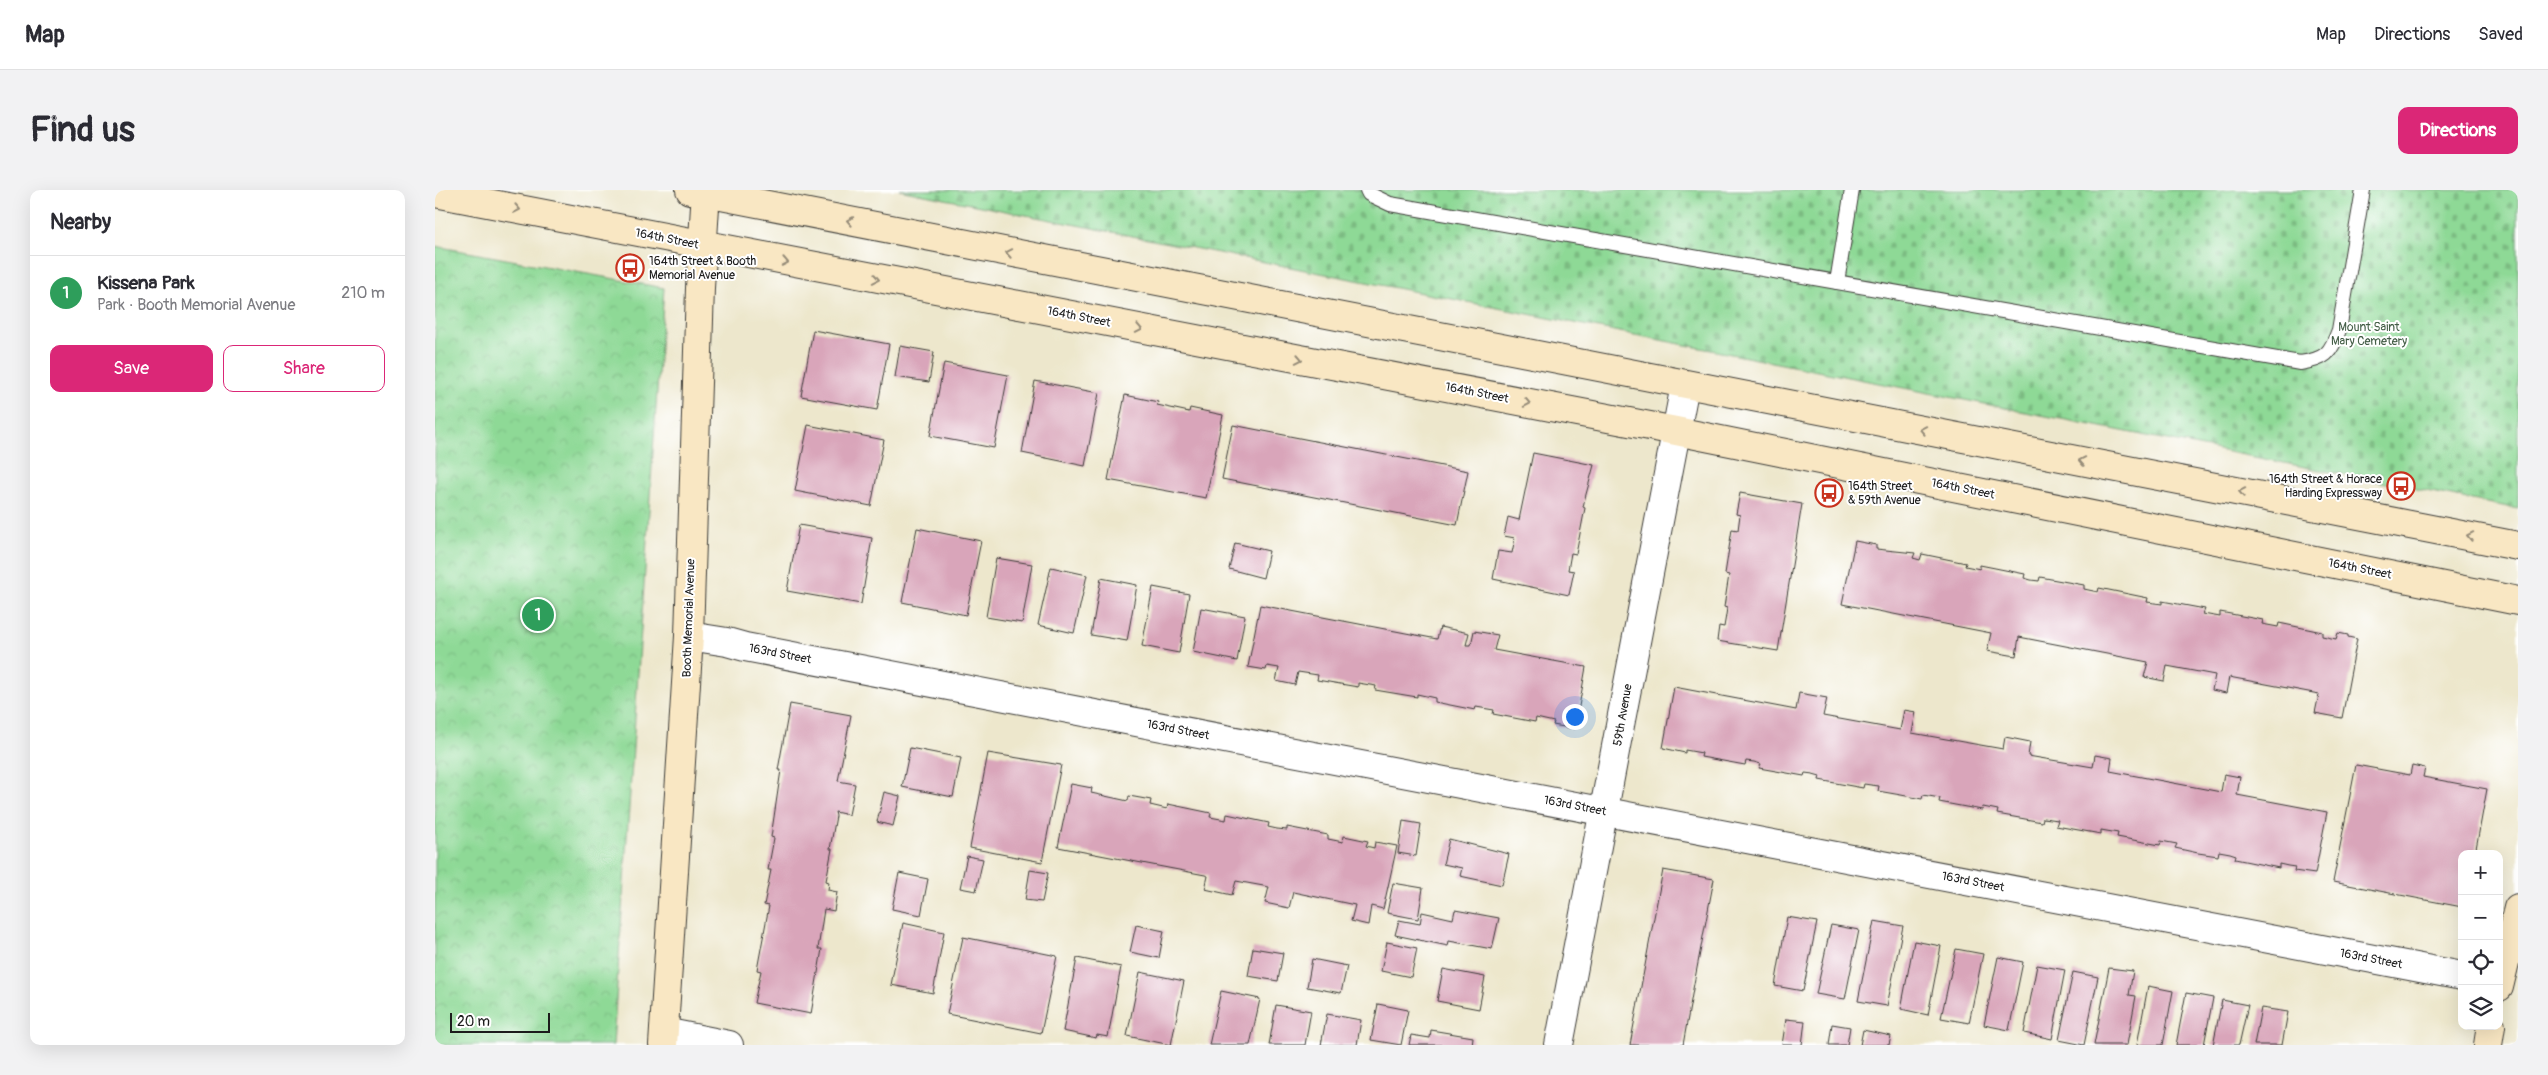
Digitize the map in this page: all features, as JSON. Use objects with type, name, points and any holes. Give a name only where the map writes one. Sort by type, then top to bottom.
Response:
[{"type":"street","name":"Booth Memorial Avenue","points":[[663,1039],[689,636],[702,246],[701,191]]},
{"type":"street","points":[[701,191],[1685,385],[2518,546]]},
{"type":"street","name":"164th Street","points":[[435,193],[702,246],[1676,431],[2518,601]]},
{"type":"street","name":"59th Avenue","points":[[1559,1045],[1685,385]]},
{"type":"street","name":"163rd Street","points":[[689,636],[2458,975]]},
{"type":"street","points":[[2503,971],[2518,908]]},
{"type":"street","points":[[2488,1045],[2490,1030]]},
{"type":"street","points":[[663,1039],[729,1045]]},
{"type":"lane","points":[[1367,190],[1369,194],[1390,204],[2300,363],[2319,360],[2332,349],[2339,330],[2363,190]]},
{"type":"lane","points":[[1837,282],[1852,190]]},
{"type":"green space","name":"Mount Saint Mary Cemetery","points":[[899,190],[2518,190],[2518,509],[2401,486]]},
{"type":"green space","points":[[435,246],[664,288],[613,1045],[435,1045]]},
{"type":"building","points":[[813,330],[889,344],[877,410],[801,396]]},
{"type":"building","points":[[900,346],[934,352],[929,382],[895,377]]},
{"type":"building","points":[[944,363],[1008,375],[994,448],[930,436]]},
{"type":"building","points":[[1035,381],[1099,393],[1085,466],[1022,453]]},
{"type":"building","points":[[1125,395],[1158,402],[1157,405],[1189,412],[1190,408],[1223,415],[1206,498],[1108,480]]},
{"type":"building","points":[[808,425],[884,440],[871,506],[795,491]]},
{"type":"building","points":[[1233,425],[1468,471],[1457,525],[1222,479]]},
{"type":"building","points":[[1533,453],[1594,465],[1583,507],[1585,508],[1576,554],[1571,553],[1568,570],[1574,571],[1569,595],[1493,579],[1498,551],[1512,553],[1515,538],[1504,536],[1508,517],[1519,520]]},
{"type":"building","points":[[1740,493],[1802,504],[1778,651],[1717,641],[1719,626],[1724,627],[1726,615],[1727,608],[1724,607],[1729,575],[1725,574],[1732,529],[1738,530],[1740,515],[1736,514]]},
{"type":"building","points":[[799,525],[872,538],[861,604],[787,591]]},
{"type":"building","points":[[917,528],[981,541],[966,615],[902,602]]},
{"type":"building","points":[[1855,541],[1876,545],[1876,549],[1915,553],[1913,558],[1920,560],[1922,554],[1966,563],[1965,566],[1980,569],[1980,565],[2025,574],[2024,578],[2031,580],[2039,581],[2040,577],[2084,585],[2084,589],[2098,592],[2099,588],[2148,598],[2147,602],[2162,604],[2162,601],[2205,609],[2203,614],[2220,617],[2220,612],[2263,620],[2262,624],[2278,627],[2279,623],[2322,632],[2322,636],[2336,639],[2338,633],[2348,635],[2348,637],[2357,639],[2342,718],[2315,713],[2319,694],[2229,677],[2226,693],[2212,690],[2215,675],[2167,666],[2164,681],[2144,677],[2148,662],[2019,637],[2016,656],[1987,651],[1991,633],[1842,604]]},
{"type":"building","points":[[1235,543],[1269,551],[1263,578],[1229,569]]},
{"type":"building","points":[[996,558],[1032,564],[1022,623],[986,617]]},
{"type":"building","points":[[1051,567],[1087,575],[1074,633],[1038,625]]},
{"type":"building","points":[[1101,578],[1137,585],[1127,641],[1091,635]]},
{"type":"building","points":[[1153,587],[1189,594],[1179,653],[1142,646]]},
{"type":"building","points":[[1260,605],[1437,639],[1440,627],[1469,633],[1466,645],[1471,645],[1474,631],[1498,635],[1494,650],[1586,667],[1575,729],[1553,725],[1554,722],[1536,718],[1535,722],[1493,714],[1494,710],[1476,707],[1475,710],[1435,702],[1435,698],[1417,694],[1417,697],[1375,690],[1376,686],[1358,683],[1358,687],[1317,680],[1318,675],[1298,672],[1295,685],[1276,681],[1279,668],[1267,666],[1266,670],[1248,667]]},
{"type":"building","points":[[1201,608],[1245,616],[1237,661],[1193,652]]},
{"type":"building","points":[[1674,687],[1796,710],[1799,693],[1827,698],[1823,716],[1900,730],[1904,710],[1916,712],[1912,733],[2003,749],[2005,737],[2030,742],[2028,756],[2093,767],[2095,755],[2112,758],[2110,771],[2221,792],[2224,774],[2240,777],[2237,795],[2327,812],[2315,874],[2294,871],[2295,867],[2279,864],[2279,868],[2235,859],[2236,855],[2230,853],[2219,851],[2218,856],[2198,853],[2175,848],[2177,844],[2161,841],[2160,845],[2117,837],[2118,833],[2101,830],[2101,834],[2056,826],[2058,820],[2043,818],[2042,822],[1997,814],[1998,810],[1983,807],[1982,810],[1939,802],[1940,798],[1923,795],[1922,799],[1878,791],[1879,786],[1864,784],[1863,788],[1819,780],[1820,776],[1813,774],[1805,773],[1804,776],[1759,768],[1761,764],[1754,762],[1746,761],[1745,765],[1701,757],[1702,753],[1685,750],[1685,753],[1663,748]]},
{"type":"building","points":[[790,704],[851,715],[838,781],[855,784],[849,815],[835,812],[836,816],[830,849],[832,849],[826,881],[829,882],[828,890],[837,892],[834,911],[824,909],[818,949],[822,949],[811,1014],[754,1003],[761,971],[757,970],[769,906],[764,905],[771,870],[768,870],[774,838],[771,837],[781,770],[778,770]]},
{"type":"building","points":[[910,748],[961,758],[953,797],[902,787]]},
{"type":"building","points":[[988,753],[1061,765],[1042,862],[970,848]]},
{"type":"building","points":[[2356,765],[2410,775],[2412,765],[2425,768],[2423,777],[2487,789],[2476,850],[2458,850],[2458,906],[2333,882]]},
{"type":"building","points":[[1071,784],[1092,788],[1091,793],[1128,801],[1129,796],[1151,800],[1150,805],[1167,809],[1168,804],[1211,813],[1210,817],[1226,820],[1227,814],[1269,823],[1268,827],[1277,829],[1287,830],[1287,827],[1328,835],[1328,839],[1343,842],[1344,836],[1368,841],[1366,846],[1374,848],[1375,842],[1397,846],[1383,909],[1371,906],[1368,925],[1351,921],[1355,905],[1293,892],[1289,908],[1265,903],[1269,887],[1236,881],[1232,895],[1205,889],[1208,876],[1205,875],[1058,847]]},
{"type":"building","points":[[884,792],[900,796],[893,826],[877,822]]},
{"type":"building","points":[[1403,821],[1421,824],[1416,856],[1398,853]]},
{"type":"building","points":[[1449,839],[1509,854],[1502,885],[1460,876],[1462,868],[1443,864]]},
{"type":"building","points":[[967,856],[983,859],[976,891],[960,888]]},
{"type":"building","points":[[1030,870],[1048,873],[1042,902],[1025,900]]},
{"type":"building","points":[[1663,870],[1714,879],[1683,1045],[1630,1045]]},
{"type":"building","points":[[899,873],[928,879],[921,915],[892,909]]},
{"type":"building","points":[[1393,883],[1423,888],[1418,919],[1387,913]]},
{"type":"building","points":[[1455,910],[1499,918],[1492,949],[1449,941],[1448,946],[1395,935],[1399,920],[1420,924],[1422,912],[1453,919]]},
{"type":"building","points":[[1787,917],[1817,922],[1803,991],[1775,986]]},
{"type":"building","points":[[1874,921],[1903,926],[1887,1006],[1858,1001]]},
{"type":"building","points":[[903,923],[944,932],[933,993],[891,985]]},
{"type":"building","points":[[1136,925],[1164,931],[1159,958],[1130,952]]},
{"type":"building","points":[[1831,925],[1859,930],[1845,999],[1816,994]]},
{"type":"building","points":[[963,937],[1057,956],[1041,1033],[947,1014]]},
{"type":"building","points":[[1914,941],[1941,946],[1928,1015],[1901,1009]]},
{"type":"building","points":[[1387,942],[1417,948],[1411,977],[1381,971]]},
{"type":"building","points":[[1253,948],[1283,953],[1278,981],[1248,976]]},
{"type":"building","points":[[1956,949],[1983,954],[1969,1023],[1941,1018]]},
{"type":"building","points":[[1998,957],[2023,962],[2009,1030],[1984,1025]]},
{"type":"building","points":[[1077,958],[1121,967],[1108,1037],[1097,1035],[1096,1038],[1063,1031]]},
{"type":"building","points":[[1312,959],[1347,966],[1341,993],[1307,987]]},
{"type":"building","points":[[2037,965],[2065,970],[2052,1039],[2024,1033]]},
{"type":"building","points":[[2109,968],[2133,971],[2129,995],[2136,996],[2127,1045],[2094,1045]]},
{"type":"building","points":[[1443,969],[1485,977],[1479,1009],[1437,1001]]},
{"type":"building","points":[[1140,972],[1184,981],[1171,1045],[1127,1036]]},
{"type":"building","points":[[2073,972],[2098,977],[2084,1045],[2059,1040]]},
{"type":"building","points":[[2148,986],[2173,991],[2163,1045],[2137,1045]]},
{"type":"building","points":[[1221,991],[1260,999],[1250,1045],[1209,1045]]},
{"type":"building","points":[[2186,993],[2213,998],[2204,1045],[2176,1045]]},
{"type":"building","points":[[2222,1000],[2248,1005],[2239,1045],[2213,1045]]},
{"type":"building","points":[[1378,1004],[1408,1010],[1401,1045],[1371,1040]]},
{"type":"building","points":[[1276,1005],[1311,1011],[1305,1045],[1269,1045]]},
{"type":"building","points":[[2261,1008],[2288,1012],[2282,1045],[2254,1045]]},
{"type":"building","points":[[1327,1014],[1361,1020],[1357,1045],[1321,1045]]},
{"type":"building","points":[[1786,1019],[1805,1021],[1802,1045],[1782,1045]]},
{"type":"building","points":[[1832,1024],[1850,1027],[1847,1045],[1829,1045]]},
{"type":"building","points":[[1431,1030],[1473,1037],[1472,1045],[1409,1045],[1411,1035],[1430,1038]]},
{"type":"building","points":[[1863,1030],[1891,1036],[1889,1045],[1860,1045]]},
{"type":"place","name":"164th Street & Booth Memorial Avenue","points":[[630,268]]},
{"type":"place","name":"164th Street & Horace Harding Expressway","points":[[2401,486]]},
{"type":"place","name":"164th Street & 59th Avenue","points":[[1829,493]]},
{"type":"place","name":"Kissena Park","points":[[538,615]]}]
